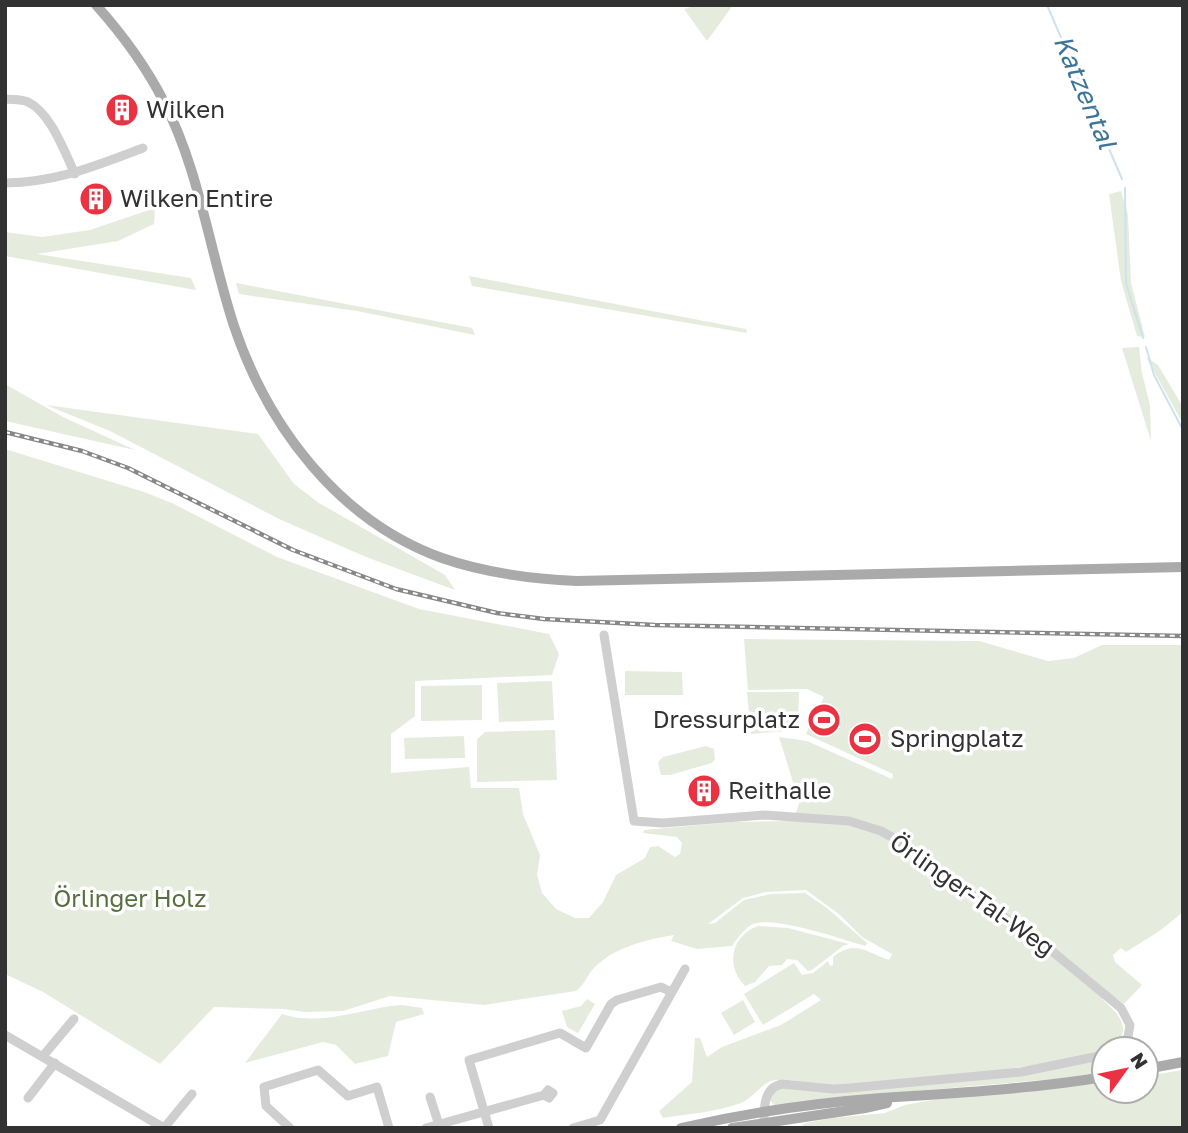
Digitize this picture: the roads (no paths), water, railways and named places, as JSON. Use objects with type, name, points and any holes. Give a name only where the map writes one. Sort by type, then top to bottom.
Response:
[{"type":"main road","points":[[96,5],[132,49],[164,102],[191,173],[235,328],[273,414],[311,467],[353,506],[382,527],[441,558],[500,573],[589,582],[1183,567]]},
{"type":"main road","points":[[681,1128],[773,1123],[844,1102],[1090,1078]]},
{"type":"main road","points":[[733,1128],[872,1107],[903,1098]]},
{"type":"street","points":[[5,99],[30,103],[46,119],[55,131],[75,174]]},
{"type":"street","points":[[5,183],[29,183],[75,174],[143,148]]},
{"type":"street","name":"Örlinger-Tal-Weg","points":[[604,635],[634,821],[663,822],[765,815],[849,821],[881,831],[913,849],[948,878],[1047,947],[1121,1008],[1130,1025],[1128,1035]]},
{"type":"street","points":[[573,1128],[602,1124],[685,969]]},
{"type":"street","points":[[489,1128],[469,1060],[560,1033],[586,1048],[611,1004],[617,1000],[661,987],[671,992]]},
{"type":"street","points":[[43,1056],[74,1019]]},
{"type":"street","points":[[5,1035],[164,1128],[192,1094]]},
{"type":"street","points":[[773,1123],[765,1103],[769,1091],[775,1085],[833,1089],[1021,1072],[1090,1059]]},
{"type":"street","points":[[28,1097],[55,1063]]},
{"type":"street","points":[[290,1128],[266,1106],[264,1087],[318,1070],[348,1096],[377,1087],[389,1128]]},
{"type":"street","points":[[426,1128],[544,1095]]},
{"type":"street","points":[[430,1097],[439,1126]]},
{"type":"waterway","name":"Katzental","points":[[1047,5],[1122,179]]},
{"type":"waterway","name":"Katzental","points":[[1125,188],[1126,283],[1143,338]]},
{"type":"waterway","name":"Katzental","points":[[1146,347],[1154,375],[1183,430]]},
{"type":"railway","points":[[5,432],[82,451],[128,468],[293,550],[396,589],[497,613],[544,619],[655,625],[1183,636]]},
{"type":"place","name":"Wilken","points":[[122,110]]},
{"type":"place","name":"Wilken Entire","points":[[96,199]]},
{"type":"place","name":"Dressurplatz","points":[[824,720]]},
{"type":"place","name":"Springplatz","points":[[865,739]]},
{"type":"place","name":"Reithalle","points":[[704,791]]},
{"type":"park label","name":"Örlinger Holz","points":[[130,899]]}]
